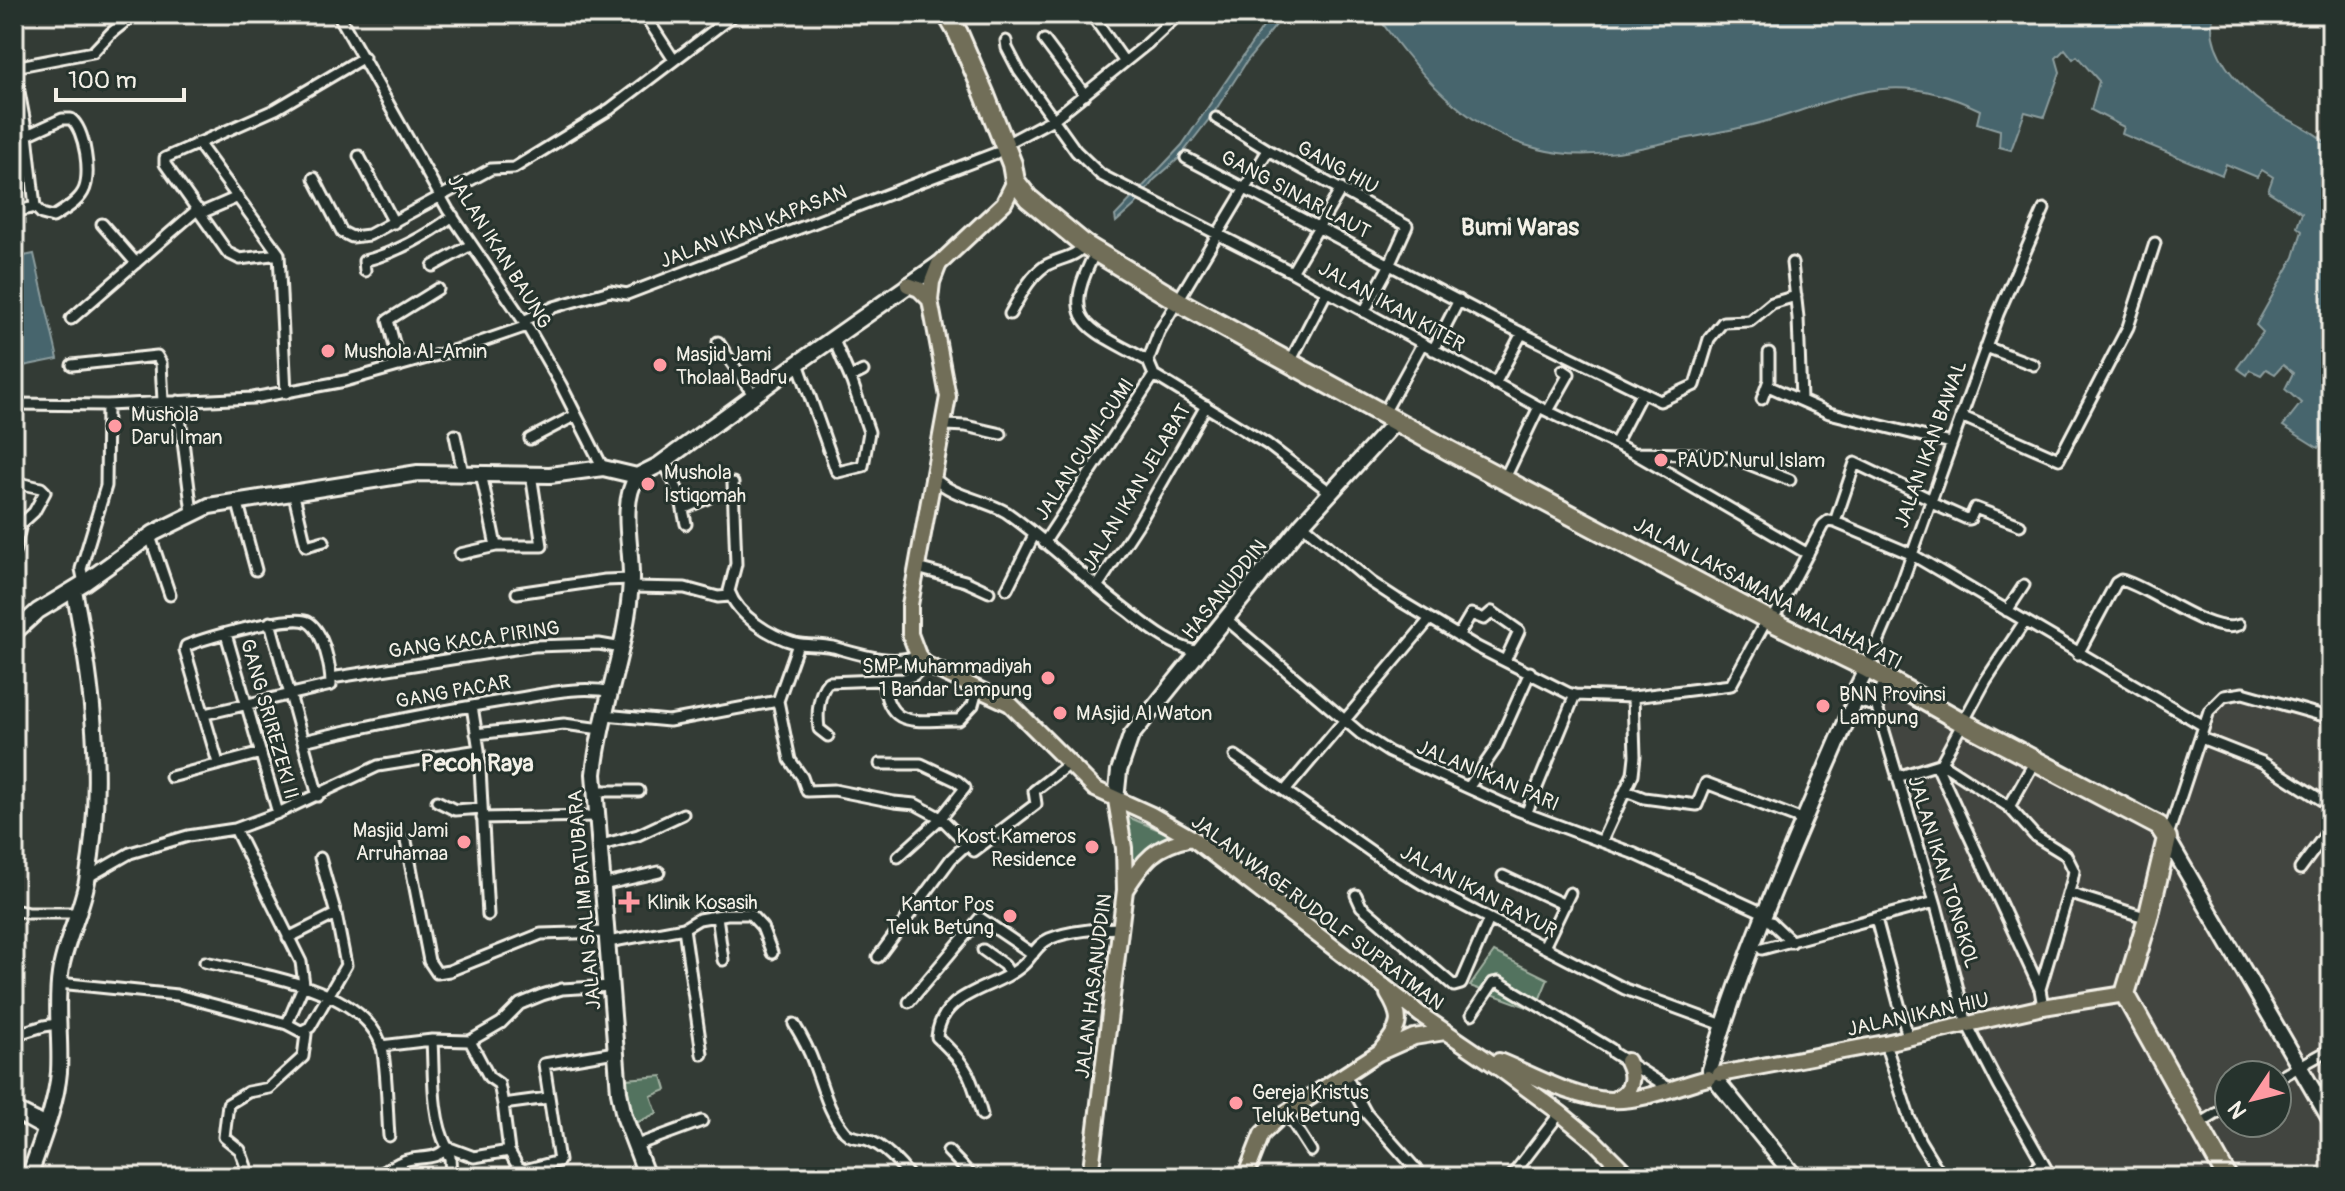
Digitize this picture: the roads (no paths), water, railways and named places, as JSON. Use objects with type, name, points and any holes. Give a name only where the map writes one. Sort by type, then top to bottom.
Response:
[{"type":"highway","name":"JALAN LAKSAMANA MALAHAYATI","points":[[948,16],[955,49],[1000,149],[1002,168],[1014,178],[1028,198],[1090,248],[1177,301],[1390,417],[2159,826],[2167,838]]},
{"type":"highway","points":[[2167,838],[2148,918],[2125,994],[2227,1177]]},
{"type":"main road","points":[[921,660],[909,624],[945,425],[947,391],[930,300],[932,282],[939,264],[1004,203],[1014,178]]},
{"type":"main road","points":[[1004,203],[1028,198]]},
{"type":"main road","points":[[908,285],[919,289],[930,300]]},
{"type":"main road","name":"JALAN WAGE RUDOLF SUPRATMAN","points":[[921,660],[1010,704],[1095,789],[1150,814],[1192,838],[1421,1015],[1560,1113],[1629,1176]]},
{"type":"main road","name":"JALAN HASANUDDIN","points":[[1090,1177],[1125,890],[1124,848],[1116,800]]},
{"type":"main road","points":[[1125,890],[1151,854],[1162,847],[1192,838]]},
{"type":"main road","points":[[1378,1053],[1394,1035],[1399,1018],[1384,986]]},
{"type":"main road","name":"JALAN IKAN HIU","points":[[1714,1074],[1885,1043],[2043,1007],[2125,994]]},
{"type":"main road","points":[[1414,1037],[1406,1025],[1408,1020],[1421,1015]]},
{"type":"main road","points":[[1245,1177],[1262,1134],[1286,1112],[1378,1053],[1414,1037],[1445,1032]]},
{"type":"main road","name":"JALAN WAGE RUDOLF SUPRATMAN","points":[[1473,1050],[1565,1089],[1592,1098],[1611,1100],[1632,1098],[1714,1074]]},
{"type":"main road","points":[[1611,1100],[1626,1093],[1631,1084],[1627,1061]]},
{"type":"street","points":[[14,141],[27,134],[67,118],[77,124],[85,149],[86,183],[81,195],[53,217],[42,214],[35,207],[27,134],[16,98],[14,66],[93,52],[135,14]]},
{"type":"street","name":"JALAN IKAN BAUNG","points":[[338,14],[453,216],[525,324],[603,468]]},
{"type":"street","points":[[644,14],[674,60]]},
{"type":"street","points":[[314,178],[338,227],[348,236],[369,235],[491,169],[514,168],[610,109],[735,14]]},
{"type":"street","points":[[1091,14],[1124,61]]},
{"type":"street","name":"JALAN IKAN KAPASAN","points":[[14,404],[107,405],[253,398],[286,393],[400,366],[525,324],[554,307],[610,291],[627,294],[1000,149],[1055,118],[1179,14]]},
{"type":"street","points":[[1044,40],[1085,95]]},
{"type":"street","name":"JALAN IKAN KITER","points":[[1006,41],[1019,71],[1076,151],[1101,175],[1292,272],[1495,384],[1634,453],[1808,554]]},
{"type":"street","points":[[279,254],[240,259],[228,253],[164,161],[170,153],[276,109],[364,57]]},
{"type":"street","name":"GANG HIU","points":[[1216,118],[1407,226],[1389,263]]},
{"type":"street","points":[[198,143],[279,254],[286,393]]},
{"type":"street","points":[[1148,361],[1159,332],[1268,150]]},
{"type":"street","points":[[359,156],[394,223]]},
{"type":"street","name":"GANG SINAR LAUT","points":[[1186,158],[1642,392]]},
{"type":"street","points":[[1292,272],[1341,189]]},
{"type":"street","points":[[71,319],[200,211],[238,197]]},
{"type":"street","points":[[14,212],[35,207]]},
{"type":"street","name":"JALAN IKAN BAWAL","points":[[1714,1074],[1723,1025],[1866,699],[1859,683],[1894,605],[1986,347],[2044,209]]},
{"type":"street","points":[[365,271],[364,261],[390,254],[429,234],[453,216]]},
{"type":"street","points":[[102,224],[136,263]]},
{"type":"street","points":[[1961,416],[2059,459],[2128,327],[2155,243]]},
{"type":"street","points":[[433,266],[471,245]]},
{"type":"street","points":[[1010,314],[1030,279],[1046,266],[1090,248]]},
{"type":"street","points":[[1090,248],[1077,295],[1081,318],[1091,329],[1148,361],[1154,375],[1267,444],[1330,492]]},
{"type":"street","points":[[1364,312],[1389,263]]},
{"type":"street","points":[[1792,263],[1801,400]]},
{"type":"street","points":[[14,604],[18,628],[150,536],[192,513],[237,500],[405,474],[550,475],[603,468],[637,476],[664,462],[939,264]]},
{"type":"street","points":[[400,366],[388,320],[438,289]]},
{"type":"street","points":[[1290,362],[1327,291]]},
{"type":"street","points":[[1615,444],[1642,392],[1660,401],[1695,385],[1709,339],[1723,322],[1750,321],[1772,303],[1796,296]]},
{"type":"street","points":[[1433,350],[1459,300]]},
{"type":"street","points":[[1495,384],[1522,333]]},
{"type":"street","points":[[798,363],[838,472],[863,466],[869,432],[851,377],[833,338]]},
{"type":"street","points":[[718,342],[754,396]]},
{"type":"street","points":[[1390,417],[1422,344]]},
{"type":"street","points":[[1986,347],[2034,365]]},
{"type":"street","points":[[1762,399],[1771,369],[1769,353]]},
{"type":"street","points":[[72,365],[157,356],[161,363],[163,401]]},
{"type":"street","points":[[1505,478],[1543,409],[1569,374],[1563,370]]},
{"type":"street","points":[[851,377],[863,371]]},
{"type":"street","name":"JALAN CUMI-CUMI","points":[[1044,543],[1154,375]]},
{"type":"street","points":[[1768,386],[1854,420],[1951,443]]},
{"type":"street","points":[[178,401],[192,513]]},
{"type":"street","points":[[29,1177],[57,1084],[59,983],[63,960],[81,913],[88,877],[95,781],[94,725],[79,587],[81,569],[106,486],[107,405]]},
{"type":"street","name":"JALAN IKAN JELABAT","points":[[1097,587],[1139,523],[1206,406]]},
{"type":"street","points":[[530,439],[576,415]]},
{"type":"street","name":"HASANUDDIN","points":[[1116,800],[1119,771],[1131,736],[1390,417]]},
{"type":"street","points":[[945,425],[1001,434]]},
{"type":"street","points":[[455,435],[463,473]]},
{"type":"street","points":[[1634,453],[1692,454],[1736,459],[1790,480]]},
{"type":"street","points":[[664,462],[680,495],[686,524]]},
{"type":"street","points":[[1835,522],[1855,463],[1967,519],[1970,519],[1975,508],[2020,525]]},
{"type":"street","points":[[481,473],[496,546]]},
{"type":"street","points":[[460,554],[496,546],[542,546],[531,474]]},
{"type":"street","name":"JALAN SALIM BATUBARA","points":[[637,476],[631,486],[630,583],[622,648],[603,722],[594,774],[619,1092],[645,1174]]},
{"type":"street","points":[[934,478],[947,488],[1006,512],[1164,638],[1198,652]]},
{"type":"street","points":[[14,482],[41,488],[45,494],[34,512],[21,524],[14,553]]},
{"type":"street","points":[[733,483],[736,564],[729,589],[733,601]]},
{"type":"street","points":[[293,491],[306,546],[324,541]]},
{"type":"street","points":[[683,509],[708,498]]},
{"type":"street","points":[[237,500],[256,570]]},
{"type":"street","points":[[1302,524],[1371,582],[1505,661],[1575,695],[1633,697],[1731,685],[1823,525],[1828,521],[1835,522],[1911,554],[2204,726]]},
{"type":"street","points":[[1007,589],[1034,535]]},
{"type":"street","points":[[150,536],[170,595]]},
{"type":"street","points":[[917,568],[965,581],[989,592]]},
{"type":"street","points":[[517,593],[605,580],[685,588],[733,601],[766,630],[798,644],[827,646],[904,661],[921,660],[914,675],[904,679],[832,680],[825,684],[818,723],[820,731],[828,736]]},
{"type":"street","points":[[2078,654],[2116,583],[2121,580],[2209,621],[2228,628],[2239,625]]},
{"type":"street","points":[[2007,611],[2024,585]]},
{"type":"street","points":[[1458,636],[1471,614],[1484,619],[1492,612],[1519,631],[1505,661]]},
{"type":"street","name":"JALAN IKAN PARI","points":[[1226,619],[1345,721],[1389,752],[1526,814],[1602,841],[1769,918],[1792,942]]},
{"type":"street","points":[[1285,791],[1430,619]]},
{"type":"street","points":[[218,763],[185,648],[270,622],[306,620],[321,639],[331,678]]},
{"type":"street","points":[[1897,777],[1939,764],[2025,621]]},
{"type":"street","points":[[270,622],[318,796]]},
{"type":"street","name":"GANG SRIREZEKI II","points":[[226,634],[278,813]]},
{"type":"street","name":"GANG KACA PIRING","points":[[290,694],[330,686],[331,678],[534,646],[599,644],[622,648]]},
{"type":"street","points":[[798,644],[778,701],[791,762],[803,779],[805,790],[834,790],[910,803],[941,818],[970,848]]},
{"type":"street","points":[[1469,787],[1496,748],[1530,672]]},
{"type":"street","points":[[883,680],[889,708],[898,716],[910,719],[959,720],[973,705],[978,687]]},
{"type":"street","name":"JALAN IKAN BAWAL","points":[[1866,699],[1879,698],[1888,681]]},
{"type":"street","name":"GANG PACAR","points":[[303,741],[399,718],[472,706],[580,689],[612,692]]},
{"type":"street","points":[[2331,718],[2243,693],[2224,696],[2215,704],[2204,726],[2167,838],[2331,1121]]},
{"type":"street","points":[[205,714],[290,694]]},
{"type":"street","points":[[1526,814],[1575,695]]},
{"type":"street","points":[[1602,841],[1633,774],[1633,697]]},
{"type":"street","name":"JALAN IKAN BAWAL","points":[[1714,1074],[1762,949],[1769,918],[1805,821],[1866,699]]},
{"type":"street","name":"JALAN IKAN TONGKOL","points":[[1866,699],[1897,777],[1935,902],[1967,1024],[2051,1177]]},
{"type":"street","points":[[476,734],[564,724],[661,722],[778,701]]},
{"type":"street","points":[[472,706],[479,750],[488,915]]},
{"type":"street","points":[[2201,738],[2262,762],[2331,806]]},
{"type":"street","points":[[88,877],[130,853],[188,836],[235,829],[278,813],[378,766],[479,750]]},
{"type":"street","points":[[171,777],[261,753]]},
{"type":"street","name":"JALAN IKAN RAYUR","points":[[1235,756],[1424,885],[1625,989],[1723,1025]]},
{"type":"street","points":[[2009,807],[2035,761]]},
{"type":"street","points":[[880,764],[920,764],[963,784],[965,788],[941,818],[898,857]]},
{"type":"street","points":[[878,957],[931,884],[970,848],[1036,804],[1034,791],[1069,764]]},
{"type":"street","points":[[1939,764],[2009,807],[2035,836],[2069,858],[2074,871],[2040,989]]},
{"type":"street","points":[[1939,764],[2040,989],[2043,1007]]},
{"type":"street","points":[[1626,791],[1644,798],[1697,805],[1706,783],[1805,821]]},
{"type":"street","points":[[595,791],[639,791]]},
{"type":"street","points":[[437,801],[455,810],[482,813],[596,816]]},
{"type":"street","points":[[598,846],[638,835],[683,814]]},
{"type":"street","points":[[2300,869],[2331,827]]},
{"type":"street","points":[[235,829],[301,962],[304,984],[287,1024]]},
{"type":"street","points":[[406,841],[429,961],[437,973],[541,934],[608,937],[684,928],[699,919],[745,914],[756,917],[772,953]]},
{"type":"street","points":[[302,1031],[310,1027],[346,965],[320,858]]},
{"type":"street","points":[[602,885],[659,872]]},
{"type":"street","points":[[1503,876],[1565,905]]},
{"type":"street","points":[[1544,947],[1570,893]]},
{"type":"street","points":[[2068,893],[2148,918]]},
{"type":"street","points":[[1356,895],[1361,906],[1454,986],[1461,984],[1489,919]]},
{"type":"street","points":[[1762,949],[1935,902]]},
{"type":"street","points":[[14,910],[81,913]]},
{"type":"street","points":[[288,938],[336,914]]},
{"type":"street","points":[[717,916],[723,960]]},
{"type":"street","points":[[909,1002],[980,918],[1033,954]]},
{"type":"street","points":[[1876,919],[1908,1037]]},
{"type":"street","points":[[684,928],[702,1054]]},
{"type":"street","points":[[982,1115],[973,1083],[961,1060],[937,1037],[943,1018],[962,997],[1010,974],[1050,938],[1122,928]]},
{"type":"street","points":[[983,950],[1004,965],[1010,974]]},
{"type":"street","points":[[205,962],[304,984],[365,1019],[381,1046],[389,1136]]},
{"type":"street","points":[[1472,1014],[1493,983],[1499,982],[1672,1087]]},
{"type":"street","points":[[59,983],[177,995],[287,1024],[302,1031],[307,1038],[304,1054],[288,1073],[269,1088],[248,1092],[228,1104],[224,1137],[240,1150],[249,1175]]},
{"type":"street","points":[[381,1046],[432,1040],[470,1041],[501,1023],[520,1004],[542,995],[562,989],[612,986]]},
{"type":"street","points":[[14,1022],[18,1033],[57,1024]]},
{"type":"street","points":[[794,1024],[815,1066],[834,1116],[845,1132],[852,1138],[876,1144],[910,1177]]},
{"type":"street","points":[[432,1040],[437,1108],[450,1157],[451,1177]]},
{"type":"street","points":[[470,1041],[489,1077],[499,1084],[509,1151],[521,1170],[544,1172],[560,1160],[544,1063],[615,1052]]},
{"type":"street","points":[[1885,1043],[1909,1117],[1942,1177]]},
{"type":"street","points":[[1611,1049],[1617,1048],[1672,1087]]},
{"type":"street","points":[[2293,1069],[2331,1049]]},
{"type":"street","points":[[1714,1074],[1795,1177]]},
{"type":"street","points":[[1345,1075],[1366,1113],[1423,1177]]},
{"type":"street","points":[[503,1104],[548,1098]]},
{"type":"street","points":[[14,1107],[45,1126]]},
{"type":"street","points":[[1286,1112],[1311,1151]]},
{"type":"street","points":[[1511,1177],[1560,1113]]},
{"type":"street","points":[[14,1114],[45,1126]]},
{"type":"street","points":[[2198,1125],[2213,1116]]},
{"type":"street","points":[[634,1146],[702,1121]]},
{"type":"street","points":[[446,1149],[474,1157],[509,1151]]},
{"type":"street","points":[[370,1177],[388,1173],[399,1162],[439,1155],[446,1149]]},
{"type":"street","points":[[948,1151],[973,1177]]},
{"type":"street","points":[[2023,1177],[2043,1163]]},
{"type":"street","points":[[1405,1177],[1416,1168]]},
{"type":"street","points":[[618,1177],[645,1174]]},
{"type":"water","points":[[1272,14],[1285,14],[1247,61],[1213,114],[1178,159],[1116,222],[1115,216],[1182,145]]},
{"type":"water","points":[[1376,14],[2214,14],[2214,41],[2235,78],[2267,107],[2309,130],[2331,148],[2331,428],[2318,448],[2283,426],[2301,403],[2285,389],[2293,373],[2283,365],[2275,374],[2266,369],[2261,375],[2250,370],[2247,375],[2237,368],[2263,332],[2256,325],[2294,257],[2302,231],[2297,227],[2302,213],[2268,191],[2273,177],[2262,170],[2257,177],[2226,164],[2222,175],[2122,134],[2124,127],[2091,110],[2099,81],[2077,56],[2073,59],[2065,49],[2056,58],[2060,72],[2044,117],[2025,112],[2011,150],[1999,147],[2000,130],[1977,123],[1980,110],[1952,98],[1905,88],[1861,92],[1758,124],[1641,148],[1601,154],[1573,154],[1529,147],[1477,121],[1432,84]]},
{"type":"water","points":[[34,254],[58,359],[23,366],[14,324],[14,258]]},
{"type":"place","name":"Mushola Al-Amin","points":[[328,351]]},
{"type":"place","name":"Masjid Jami Tholaal Badru","points":[[660,365]]},
{"type":"place","name":"Mushola Darul Iman","points":[[115,426]]},
{"type":"place","name":"PAUD Nurul Islam","points":[[1661,460]]},
{"type":"place","name":"Mushola Istiqomah","points":[[648,484]]},
{"type":"place","name":"SMP Muhammadiyah 1 Bandar Lampung","points":[[1048,678]]},
{"type":"place","name":"BNN Provinsi Lampung","points":[[1823,706]]},
{"type":"place","name":"MAsjid Al Waton","points":[[1060,713]]},
{"type":"place","name":"Masjid Jami Arruhamaa","points":[[464,842]]},
{"type":"place","name":"Kost Kameros Residence","points":[[1092,847]]},
{"type":"place","name":"Klinik Kosasih","points":[[629,902]]},
{"type":"place","name":"Kantor Pos Teluk Betung","points":[[1010,916]]},
{"type":"place","name":"Gereja Kristus Teluk Betung","points":[[1236,1103]]},
{"type":"district","name":"Bumi Waras","points":[[1520,227]]},
{"type":"district","name":"Pecoh Raya","points":[[477,763]]}]
